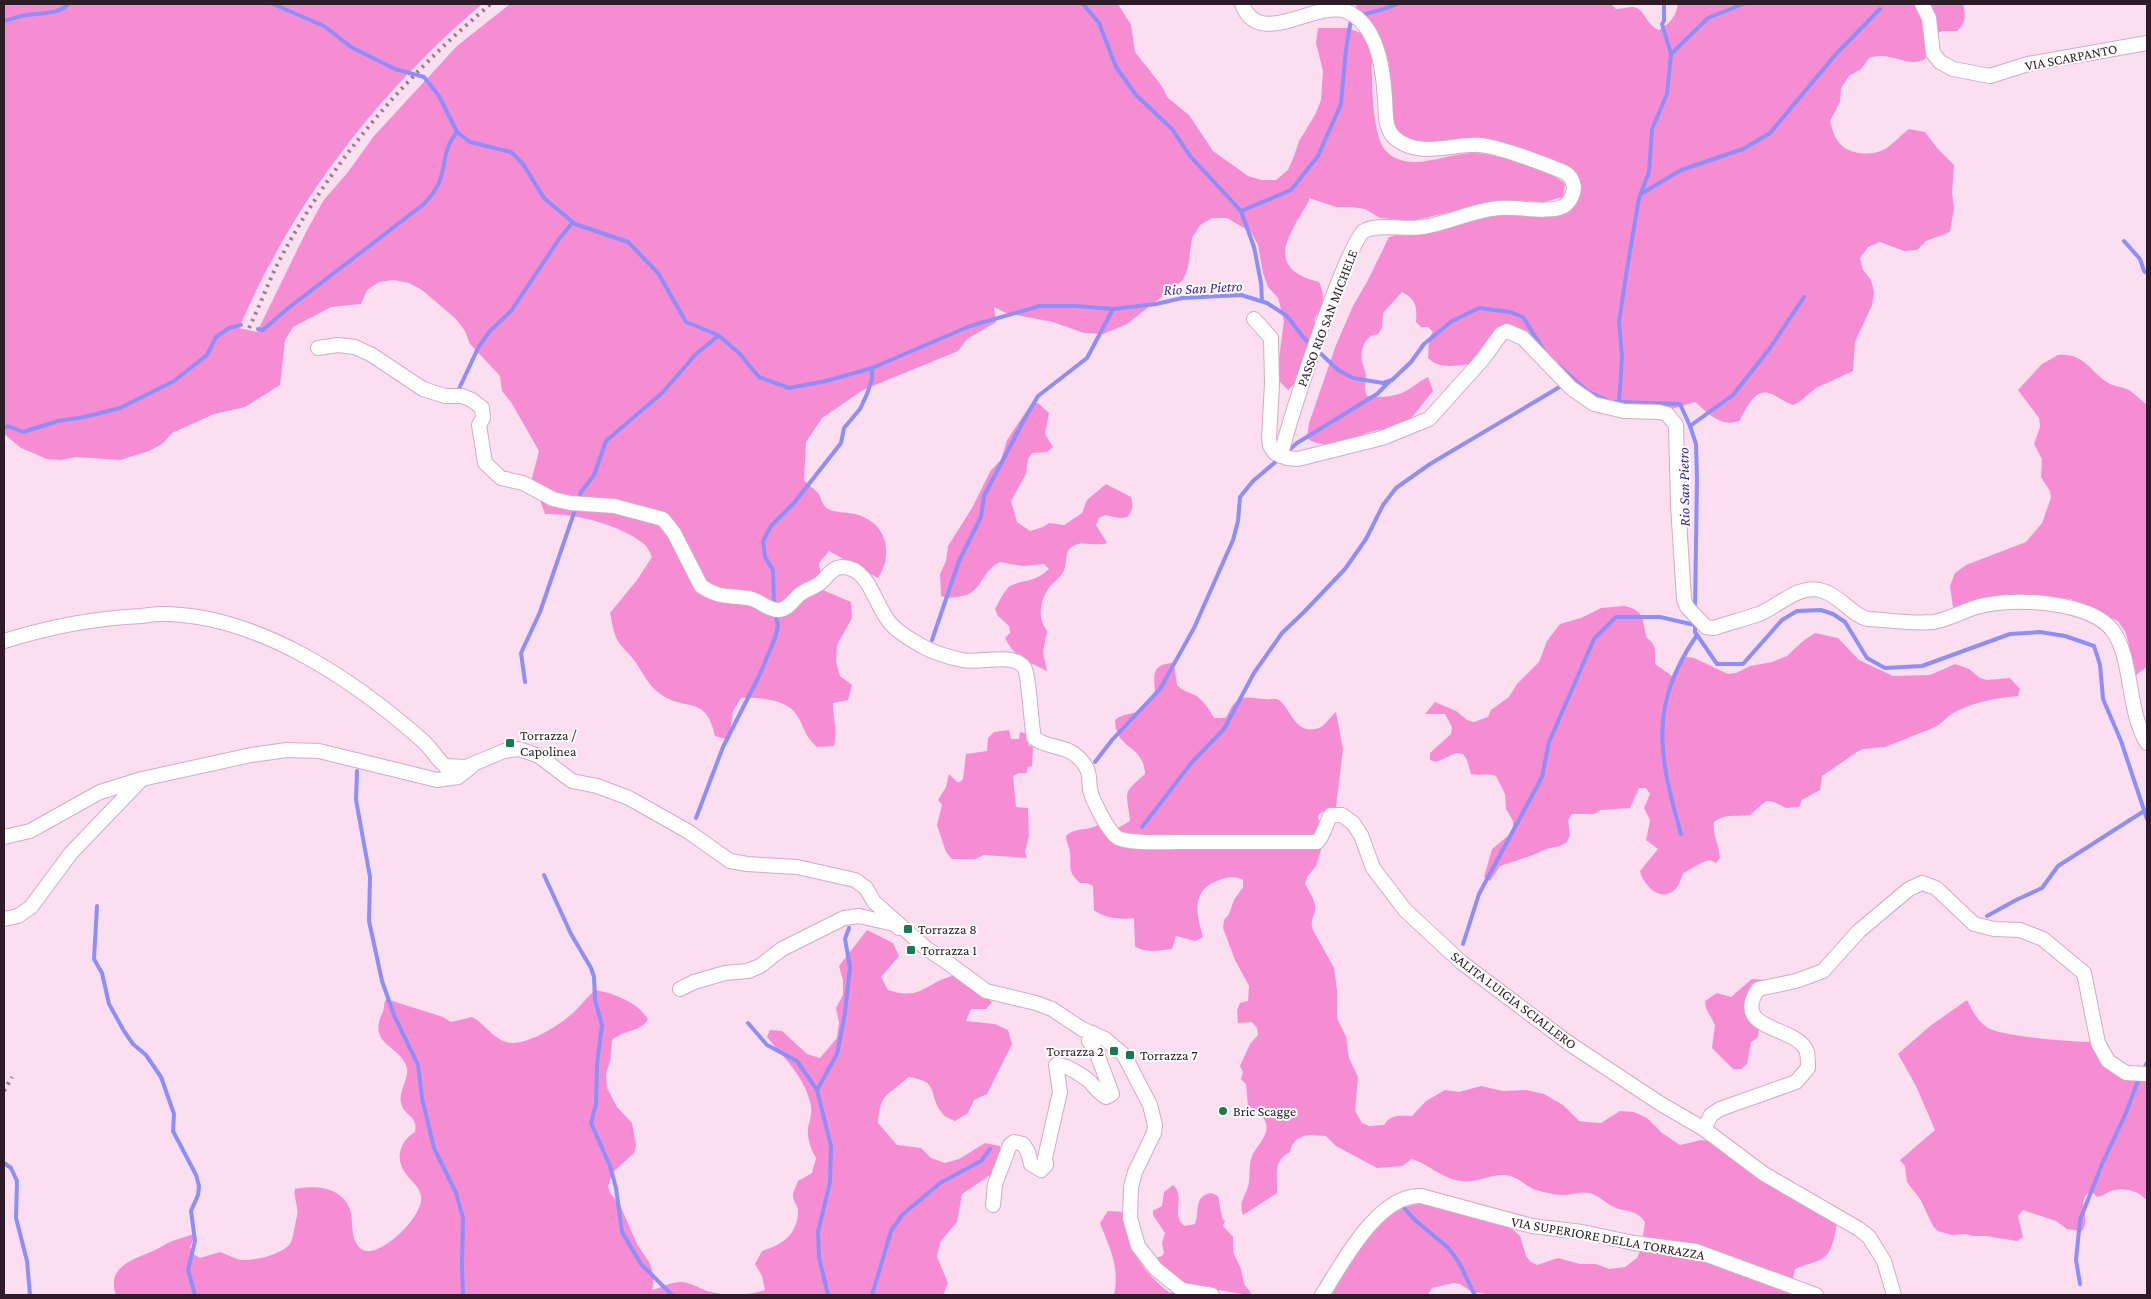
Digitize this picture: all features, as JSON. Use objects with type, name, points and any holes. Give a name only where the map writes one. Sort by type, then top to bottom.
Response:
[{"type":"street","name":"PASSO RIO SAN MICHELE","points":[[1242,4],[1249,16],[1266,24],[1278,23],[1330,7],[1348,11],[1362,20],[1371,34],[1378,52],[1387,122],[1390,134],[1396,140],[1410,147],[1425,149],[1473,145],[1497,148],[1566,173],[1574,184],[1574,192],[1570,200],[1564,206],[1554,209],[1496,208],[1422,228],[1394,229],[1372,227],[1362,232],[1343,269],[1286,431],[1281,456]]},
{"type":"street","name":"VIA SCARPANTO","points":[[1922,4],[1929,18],[1934,53],[1940,62],[1953,69],[1990,76],[2028,64],[2147,43]]},
{"type":"street","points":[[1254,319],[1271,338],[1272,375],[1268,438],[1270,446],[1281,456],[1298,458],[1382,438],[1429,419],[1482,360],[1501,334],[1507,331],[1514,333],[1523,338],[1571,388],[1594,404],[1624,411],[1659,412],[1666,414],[1676,425],[1678,505],[1684,599],[1687,607],[1701,624],[1714,628],[1761,613],[1790,596],[1803,591],[1820,590],[1840,598],[1860,617],[1868,619],[1933,622],[1981,606],[2027,603],[2071,606],[2085,611],[2104,622],[2113,630],[2120,645],[2137,721],[2147,743]]},
{"type":"street","name":"SALITA LUIGIA SCIALLERO","points":[[318,348],[355,347],[372,355],[423,389],[445,396],[462,396],[472,400],[482,408],[483,418],[479,426],[485,463],[501,478],[523,482],[553,499],[570,503],[614,506],[663,519],[674,533],[701,586],[714,594],[749,598],[758,601],[769,609],[780,610],[787,608],[800,594],[820,583],[834,569],[843,567],[857,572],[868,583],[881,610],[892,626],[928,650],[963,660],[984,662],[998,658],[1011,660],[1023,666],[1027,675],[1034,738],[1042,744],[1054,745],[1070,751],[1081,761],[1087,769],[1094,800],[1117,838],[1131,841],[1166,842],[1317,842],[1324,835],[1326,823],[1330,815],[1342,815],[1352,822],[1361,835],[1373,868],[1405,910],[1461,962],[1570,1044],[1661,1104],[1704,1129],[1764,1174],[1859,1229],[1869,1237],[1884,1261],[1894,1295]]},
{"type":"street","points":[[4,641],[48,629],[114,617],[160,614],[199,617],[246,629],[301,653],[356,688],[424,742],[445,766],[466,767],[504,751],[520,749],[539,756],[572,781],[596,786],[629,798],[689,832],[730,861],[797,867],[854,880],[866,888],[874,902],[927,949],[986,991],[1036,1003],[1105,1039],[1124,1055],[1153,1114],[1154,1133],[1135,1172],[1129,1204],[1130,1218],[1138,1246],[1156,1269],[1182,1290],[1212,1295]]},
{"type":"street","points":[[4,837],[30,831],[100,792],[142,779],[251,754],[287,750],[319,751],[437,780],[458,777],[475,764]]},
{"type":"street","points":[[4,919],[18,916],[31,907],[71,853],[142,779]]},
{"type":"street","points":[[1704,1129],[1711,1115],[1720,1109],[1796,1082],[1808,1068],[1807,1051],[1799,1041],[1762,1024],[1751,1011],[1751,1000],[1758,989],[1796,981],[1823,971],[1859,931],[1909,889],[1922,883],[1936,888],[1974,924],[1994,929],[2020,930],[2043,939],[2084,973],[2098,1043],[2108,1061],[2126,1073],[2147,1074]]},
{"type":"street","points":[[680,990],[694,982],[724,973],[748,971],[760,966],[782,949],[844,918],[859,916],[894,924],[914,938]]},
{"type":"street","points":[[993,1205],[994,1184],[1010,1145],[1014,1142],[1022,1144],[1028,1152],[1030,1164],[1041,1170],[1046,1164],[1045,1158],[1060,1092],[1056,1065],[1064,1065],[1089,1081],[1102,1095],[1106,1097],[1112,1094],[1096,1051],[1089,1041],[1092,1032]]},
{"type":"street","name":"VIA SUPERIORE DELLA TORRAZZA","points":[[1322,1295],[1369,1224],[1401,1200],[1414,1195],[1532,1226],[1582,1232],[1634,1243],[1696,1251],[1816,1295]]},
{"type":"shaded area","points":[[4,4],[482,4],[408,74],[374,112],[312,193],[285,237],[239,328],[257,332],[323,201],[348,172],[374,136],[457,46],[510,4],[1118,4],[1131,25],[1135,52],[1161,85],[1168,98],[1189,115],[1213,151],[1248,176],[1262,180],[1276,180],[1288,170],[1299,141],[1315,115],[1321,100],[1323,71],[1316,43],[1318,28],[1347,28],[1361,33],[1370,51],[1374,115],[1378,135],[1385,150],[1394,158],[1417,162],[1465,153],[1486,154],[1510,159],[1536,168],[1565,184],[1563,197],[1544,202],[1500,200],[1412,221],[1380,218],[1365,209],[1336,207],[1309,198],[1289,238],[1286,259],[1291,268],[1302,276],[1319,282],[1323,297],[1320,310],[1314,320],[1321,330],[1297,381],[1288,390],[1280,382],[1278,366],[1284,321],[1278,298],[1268,287],[1263,273],[1258,245],[1251,232],[1227,218],[1212,218],[1200,225],[1192,238],[1188,267],[1183,280],[1127,324],[1103,334],[1084,333],[1053,322],[1006,313],[994,307],[996,322],[967,339],[958,351],[863,390],[822,418],[806,442],[804,480],[818,493],[824,506],[828,509],[855,514],[866,518],[874,524],[881,531],[886,549],[886,559],[878,578],[829,551],[819,563],[823,590],[851,602],[852,618],[837,645],[836,662],[840,676],[852,685],[848,700],[833,703],[834,746],[817,747],[791,709],[778,702],[755,698],[741,698],[733,711],[729,740],[715,736],[706,714],[700,709],[669,699],[659,693],[648,682],[616,636],[610,613],[637,580],[652,557],[647,547],[623,531],[597,521],[557,514],[545,514],[532,478],[539,451],[511,402],[502,391],[500,376],[470,344],[465,331],[456,319],[422,290],[409,283],[394,280],[379,282],[367,290],[361,304],[331,307],[293,327],[285,340],[280,385],[245,407],[214,414],[172,433],[162,444],[149,451],[120,460],[76,457],[61,460],[47,459],[21,448],[4,434]]},
{"type":"shaded area","points":[[1356,4],[1611,4],[1616,9],[1637,8],[1654,28],[1659,30],[1672,19],[1678,4],[1914,4],[1926,31],[1927,52],[1925,59],[1912,62],[1885,56],[1869,58],[1861,69],[1849,76],[1841,88],[1840,102],[1830,121],[1835,137],[1841,145],[1856,153],[1875,153],[1885,149],[1909,129],[1925,132],[1954,165],[1952,193],[1954,207],[1950,232],[1926,241],[1917,250],[1904,251],[1880,242],[1868,247],[1860,258],[1863,270],[1871,280],[1874,292],[1872,305],[1855,342],[1853,371],[1816,388],[1793,405],[1772,394],[1760,393],[1751,400],[1739,421],[1732,423],[1726,423],[1715,418],[1695,402],[1672,409],[1610,406],[1570,383],[1514,328],[1483,348],[1469,364],[1447,366],[1437,364],[1428,358],[1429,338],[1433,332],[1428,327],[1421,327],[1416,322],[1415,304],[1411,298],[1402,292],[1383,313],[1382,328],[1378,334],[1373,335],[1364,343],[1362,363],[1366,375],[1366,393],[1367,396],[1373,397],[1395,395],[1406,391],[1428,377],[1433,391],[1412,417],[1400,426],[1374,431],[1331,444],[1315,442],[1307,438],[1309,423],[1336,345],[1353,306],[1389,237],[1484,214],[1538,217],[1554,214],[1580,182],[1576,172],[1559,162],[1477,138],[1439,144],[1411,142],[1394,131],[1387,57],[1357,9]]},
{"type":"shaded area","points":[[1928,4],[1963,4],[1964,22],[1957,31],[1942,31],[1936,34]]},
{"type":"shaded area","points":[[2058,355],[2075,357],[2103,380],[2129,390],[2147,405],[2147,667],[2136,675],[2126,633],[2118,621],[2071,599],[2033,596],[1990,600],[1953,607],[1950,586],[1955,573],[1966,565],[2026,542],[2042,523],[2051,498],[2050,491],[2041,477],[2042,459],[2034,444],[2040,427],[2039,418],[2018,390],[2042,364]]},
{"type":"shaded area","points":[[1038,403],[1049,413],[1045,434],[1053,447],[1047,452],[1032,453],[1028,459],[1026,474],[1011,501],[1017,522],[1030,531],[1049,523],[1064,525],[1082,513],[1087,500],[1106,484],[1131,497],[1132,506],[1127,517],[1120,518],[1105,515],[1099,518],[1096,525],[1107,543],[1077,544],[1070,548],[1067,553],[1064,570],[1044,596],[1041,616],[1047,631],[1043,652],[1047,671],[1017,655],[1005,638],[1010,633],[1009,626],[998,616],[995,609],[1010,586],[1039,577],[1049,569],[1044,564],[1023,566],[1000,562],[993,566],[971,593],[952,598],[941,596],[940,574],[946,561],[948,546],[972,508],[991,470],[1001,460],[1007,440],[1031,404]]},
{"type":"shaded area","points":[[1624,606],[1640,614],[1647,638],[1654,646],[1655,664],[1672,676],[1686,657],[1694,658],[1728,674],[1736,673],[1750,666],[1772,662],[1787,656],[1815,633],[1838,638],[1859,660],[1893,676],[1930,675],[1955,664],[1969,669],[1980,678],[1987,680],[2010,678],[2020,689],[2018,696],[1977,703],[1953,713],[1935,727],[1885,747],[1863,749],[1857,752],[1822,776],[1820,790],[1802,800],[1799,807],[1786,808],[1774,802],[1766,801],[1750,815],[1727,816],[1718,819],[1714,822],[1714,826],[1720,858],[1716,863],[1710,860],[1706,861],[1683,873],[1680,883],[1668,894],[1657,893],[1652,890],[1644,881],[1640,871],[1658,849],[1646,840],[1650,820],[1644,808],[1650,794],[1646,788],[1639,788],[1630,808],[1600,810],[1594,814],[1572,814],[1568,820],[1570,835],[1567,842],[1500,866],[1490,881],[1484,877],[1492,849],[1509,835],[1513,828],[1513,821],[1506,809],[1505,794],[1496,776],[1471,774],[1463,754],[1456,753],[1436,762],[1430,760],[1430,753],[1451,734],[1452,727],[1445,714],[1425,714],[1435,702],[1456,711],[1467,720],[1474,722],[1488,717],[1491,710],[1509,697],[1517,684],[1539,662],[1547,641],[1560,624],[1581,618],[1601,608]]},
{"type":"shaded area","points":[[1172,663],[1177,685],[1201,700],[1214,718],[1225,718],[1232,706],[1244,698],[1278,700],[1299,725],[1304,728],[1321,727],[1336,712],[1343,749],[1336,807],[1320,813],[1318,816],[1322,846],[1316,866],[1307,877],[1305,884],[1315,904],[1312,922],[1313,930],[1334,968],[1337,990],[1337,1018],[1346,1037],[1349,1058],[1358,1077],[1355,1111],[1362,1123],[1369,1126],[1384,1125],[1393,1117],[1412,1116],[1426,1101],[1445,1090],[1459,1092],[1481,1086],[1503,1091],[1526,1090],[1544,1094],[1563,1105],[1579,1121],[1601,1123],[1620,1111],[1634,1112],[1647,1118],[1662,1133],[1680,1145],[1701,1140],[1709,1141],[1836,1222],[1834,1238],[1825,1257],[1795,1269],[1792,1283],[1802,1295],[1493,1295],[1472,1292],[1460,1284],[1453,1283],[1432,1288],[1428,1295],[1328,1295],[1356,1251],[1379,1224],[1392,1214],[1407,1207],[1424,1203],[1494,1224],[1509,1226],[1520,1236],[1526,1256],[1537,1265],[1558,1258],[1580,1264],[1596,1264],[1609,1269],[1625,1267],[1637,1258],[1641,1249],[1645,1222],[1639,1215],[1616,1208],[1593,1194],[1582,1192],[1562,1195],[1549,1193],[1536,1190],[1510,1176],[1499,1175],[1469,1181],[1456,1180],[1444,1176],[1412,1159],[1402,1166],[1377,1168],[1336,1146],[1326,1136],[1311,1135],[1297,1139],[1292,1145],[1290,1152],[1278,1164],[1277,1193],[1243,1215],[1242,1201],[1248,1187],[1251,1159],[1264,1136],[1267,1126],[1262,1117],[1248,1106],[1246,1084],[1241,1079],[1243,1072],[1240,1066],[1250,1044],[1258,1035],[1257,1028],[1252,1022],[1238,1023],[1237,1010],[1240,1003],[1248,1001],[1249,986],[1235,960],[1223,928],[1224,920],[1243,887],[1243,880],[1234,877],[1225,878],[1210,884],[1204,890],[1198,903],[1203,937],[1195,941],[1176,936],[1172,949],[1143,950],[1135,946],[1134,918],[1113,918],[1094,910],[1093,886],[1087,883],[1080,883],[1071,872],[1070,852],[1066,838],[1066,836],[1074,831],[1091,828],[1099,824],[1116,829],[1130,821],[1127,794],[1132,786],[1145,774],[1140,757],[1124,742],[1116,730],[1115,720],[1121,716],[1138,712],[1145,707],[1155,695],[1155,673],[1160,666]]},
{"type":"shaded area","points":[[1009,730],[1011,739],[1019,739],[1020,732],[1027,734],[1028,745],[1033,747],[1032,766],[1027,767],[1027,773],[1019,773],[1013,776],[1016,807],[1028,808],[1029,836],[1025,852],[1027,858],[984,855],[975,859],[952,859],[946,852],[937,825],[942,805],[938,800],[946,787],[949,774],[957,782],[960,782],[963,779],[966,754],[987,751],[988,738],[994,732]]},
{"type":"shaded area","points":[[867,930],[893,943],[899,956],[881,977],[888,990],[900,993],[917,992],[938,981],[957,975],[992,1002],[986,1009],[971,1009],[966,1021],[995,1024],[1008,1030],[1012,1044],[987,1094],[974,1100],[968,1113],[955,1121],[943,1114],[929,1085],[918,1079],[908,1077],[886,1095],[881,1105],[878,1123],[897,1145],[921,1148],[931,1158],[945,1163],[959,1159],[985,1143],[1000,1146],[1000,1158],[990,1175],[962,1194],[957,1222],[940,1242],[937,1257],[948,1283],[943,1295],[736,1295],[765,1290],[762,1276],[755,1264],[762,1251],[782,1242],[792,1232],[798,1211],[793,1198],[794,1192],[798,1181],[812,1173],[816,1158],[808,1136],[811,1109],[807,1093],[798,1075],[767,1037],[770,1030],[782,1031],[807,1054],[820,1058],[837,1038],[839,1023],[836,1008],[843,995],[843,980],[839,966]]},
{"type":"shaded area","points":[[1752,979],[1766,980],[1755,987],[1759,1027],[1758,1037],[1751,1042],[1747,1064],[1741,1069],[1733,1069],[1712,1048],[1715,1025],[1706,1008],[1705,1001],[1717,993],[1731,997]]},
{"type":"shaded area","points":[[595,990],[618,996],[639,1009],[648,1020],[640,1027],[612,1040],[610,1061],[606,1074],[607,1088],[617,1107],[632,1123],[636,1146],[634,1153],[613,1172],[608,1186],[610,1193],[620,1205],[637,1244],[649,1262],[654,1276],[652,1290],[682,1282],[707,1291],[736,1295],[116,1295],[114,1285],[118,1271],[129,1261],[169,1242],[196,1233],[190,1247],[193,1254],[200,1258],[220,1252],[236,1259],[247,1260],[269,1256],[282,1250],[291,1242],[294,1233],[297,1212],[295,1189],[319,1188],[333,1191],[340,1195],[351,1212],[355,1242],[363,1250],[371,1251],[390,1242],[400,1234],[416,1214],[421,1196],[417,1186],[408,1177],[400,1162],[402,1145],[415,1132],[415,1122],[405,1111],[401,1103],[401,1093],[407,1074],[406,1065],[402,1058],[381,1038],[379,1032],[379,1024],[386,999],[443,1017],[451,1022],[472,1017],[501,1040],[514,1043],[533,1038],[554,1027],[571,1015]]},
{"type":"shaded area","points":[[1967,1000],[1978,1019],[1988,1028],[2023,1036],[2093,1042],[2108,1065],[2120,1076],[2137,1080],[2147,1079],[2147,1198],[2145,1199],[2134,1191],[2125,1189],[2111,1191],[2097,1197],[2091,1191],[2084,1200],[2085,1226],[2082,1231],[2067,1229],[2056,1221],[2023,1210],[2018,1216],[2023,1237],[2017,1241],[1966,1234],[1952,1235],[1938,1231],[1933,1226],[1920,1199],[1907,1182],[1905,1166],[1900,1160],[1935,1130],[1916,1086],[1898,1054],[1930,1026]]},
{"type":"shaded area","points":[[1173,1185],[1177,1189],[1178,1194],[1179,1217],[1185,1226],[1195,1224],[1199,1201],[1202,1197],[1211,1193],[1218,1196],[1222,1218],[1225,1221],[1223,1226],[1233,1237],[1233,1252],[1241,1269],[1244,1284],[1251,1293],[1249,1295],[1181,1284],[1151,1259],[1162,1256],[1164,1253],[1162,1243],[1165,1233],[1153,1215],[1153,1211],[1162,1206],[1164,1192]]},
{"type":"shaded area","points":[[1108,1211],[1122,1212],[1133,1248],[1151,1276],[1170,1293],[1174,1291],[1182,1295],[1114,1295],[1116,1285],[1115,1267],[1100,1223]]},
{"type":"waterway","points":[[4,21],[24,15],[60,10],[68,4]]},
{"type":"waterway","name":"Rio San Pietro","points":[[273,4],[324,26],[351,47],[395,69],[424,77],[439,96],[457,132],[470,142],[511,152],[523,164],[544,198],[575,224],[628,242],[658,273],[686,322],[718,335],[739,353],[759,377],[789,388],[826,381],[872,368],[970,326],[1040,306],[1113,309],[1156,304],[1182,298],[1241,295],[1267,303],[1287,316],[1312,346]]},
{"type":"waterway","points":[[1083,4],[1099,23],[1116,67],[1136,95],[1172,129],[1190,156],[1241,211],[1254,247],[1261,283],[1262,301]]},
{"type":"waterway","points":[[1360,16],[1397,4]]},
{"type":"waterway","points":[[1664,4],[1664,21],[1662,24],[1671,54]]},
{"type":"waterway","points":[[1619,403],[1622,357],[1619,322],[1639,198],[1649,172],[1652,129],[1667,94],[1671,54],[1708,18],[1743,4]]},
{"type":"waterway","points":[[1641,194],[1681,170],[1743,149],[1770,133],[1836,54],[1880,9]]},
{"type":"waterway","points":[[1241,211],[1291,190],[1318,156],[1341,104],[1346,49],[1351,20],[1353,19]]},
{"type":"waterway","points":[[258,329],[263,330],[287,309],[424,204],[438,185],[447,149],[457,132]]},
{"type":"waterway","points":[[458,391],[479,346],[490,331],[511,311],[559,239],[573,222]]},
{"type":"waterway","points":[[2124,241],[2140,259],[2144,271],[2147,273]]},
{"type":"waterway","points":[[1690,426],[1733,395],[1770,348],[1804,297]]},
{"type":"waterway","name":"Rio San Pietro","points":[[1318,351],[1338,370],[1353,378],[1383,383],[1392,380],[1411,362],[1424,344],[1452,321],[1479,308],[1510,312],[1523,317],[1546,354]]},
{"type":"waterway","points":[[932,640],[959,561],[981,517],[984,496],[1024,420],[1038,396],[1087,358],[1113,309]]},
{"type":"waterway","points":[[4,428],[8,426],[23,432],[58,421],[120,408],[174,381],[207,355],[216,337],[229,328],[241,325]]},
{"type":"waterway","points":[[578,501],[581,492],[594,475],[606,441],[662,393],[696,354],[718,336]]},
{"type":"waterway","name":"Rio San Pietro","points":[[1558,365],[1587,391],[1607,400]]},
{"type":"waterway","points":[[774,606],[773,570],[765,557],[763,541],[771,526],[794,503],[841,443],[844,428],[860,409],[867,394],[872,379],[872,368]]},
{"type":"waterway","points":[[1286,453],[1297,443],[1377,394],[1389,382]]},
{"type":"waterway","points":[[1142,827],[1192,762],[1224,729],[1254,673],[1282,633],[1345,569],[1366,539],[1383,505],[1396,488],[1430,464],[1563,385]]},
{"type":"waterway","name":"Rio San Pietro","points":[[1616,402],[1680,404],[1690,426],[1696,444],[1697,479],[1695,609]]},
{"type":"waterway","points":[[1095,762],[1112,740],[1160,689],[1194,628],[1233,540],[1238,521],[1240,497],[1253,481],[1279,459]]},
{"type":"waterway","points":[[525,682],[521,653],[540,612],[576,507]]},
{"type":"waterway","name":"Rio San Pietro","points":[[1695,621],[1695,632],[1717,664],[1743,664],[1782,620],[1797,611],[1821,610],[1833,614],[1845,622],[1867,658],[1885,668],[1922,666],[2010,634],[2040,632],[2065,636],[2094,646],[2100,665],[2103,699],[2121,741],[2147,819]]},
{"type":"waterway","points":[[696,818],[723,747],[759,676],[775,638],[778,626],[775,613]]},
{"type":"waterway","points":[[1463,944],[1479,894],[1542,777],[1549,742],[1594,639],[1616,617],[1660,617],[1695,625]]},
{"type":"waterway","points":[[1681,834],[1667,780],[1662,732],[1671,685],[1681,661],[1697,635]]},
{"type":"waterway","points":[[357,771],[356,800],[370,877],[369,921],[382,981],[394,1015],[418,1065],[422,1098],[434,1148],[456,1193],[463,1218],[463,1295]]},
{"type":"waterway","points":[[1987,916],[2042,888],[2058,866],[2144,811]]},
{"type":"waterway","points":[[544,875],[571,934],[591,968],[594,977],[595,1000],[602,1025],[597,1064],[596,1104],[591,1123],[610,1166],[616,1188],[622,1232],[641,1264],[672,1295]]},
{"type":"waterway","points":[[97,906],[94,959],[102,973],[109,1004],[133,1044],[146,1055],[161,1077],[174,1114],[173,1131],[196,1175],[199,1186],[198,1195],[191,1211],[195,1241],[188,1270],[195,1295]]},
{"type":"waterway","points":[[828,1295],[819,1257],[818,1232],[830,1182],[831,1146],[817,1090],[837,1054],[845,1013],[850,967],[845,939],[849,928]]},
{"type":"waterway","points":[[748,1023],[767,1045],[797,1061],[817,1090]]},
{"type":"waterway","points":[[2143,1070],[2147,1063]]},
{"type":"waterway","points":[[2080,1284],[2076,1260],[2080,1220],[2140,1076]]},
{"type":"waterway","points":[[872,1295],[891,1231],[902,1215],[940,1183],[981,1161],[990,1149]]},
{"type":"waterway","points":[[4,1163],[11,1168],[17,1181],[16,1218],[27,1261],[30,1295]]},
{"type":"waterway","points":[[1402,1205],[1418,1223],[1453,1254],[1475,1295]]},
{"type":"railway","points":[[249,328],[275,269],[295,232],[343,160],[398,93],[459,32],[491,4]]},
{"type":"railway","points":[[4,1091],[12,1077]]},
{"type":"place","name":"Torrazza / Capolinea","points":[[510,743]]},
{"type":"place","name":"Torrazza 8","points":[[908,929]]},
{"type":"place","name":"Torrazza 1","points":[[911,950]]},
{"type":"place","name":"Torrazza 2","points":[[1114,1051]]},
{"type":"place","name":"Torrazza 7","points":[[1130,1055]]},
{"type":"place","name":"Bric Scagge","points":[[1223,1111]]}]
